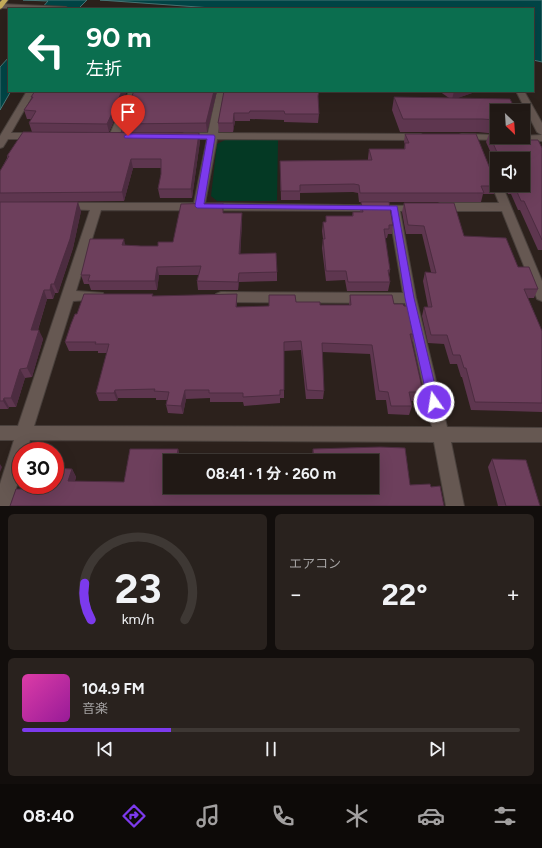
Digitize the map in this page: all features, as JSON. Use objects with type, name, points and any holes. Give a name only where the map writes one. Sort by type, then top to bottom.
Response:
[{"type":"highway","points":[[0,7],[5,0]]},
{"type":"street","points":[[0,7],[37,8]]},
{"type":"street","points":[[0,145],[30,92]]},
{"type":"street","points":[[114,136],[133,92]]},
{"type":"street","points":[[200,206],[211,137],[221,92]]},
{"type":"street","points":[[521,92],[542,132]]},
{"type":"street","points":[[5,136],[44,136]]},
{"type":"street","points":[[174,136],[431,137]]},
{"type":"street","points":[[454,137],[542,138]]},
{"type":"street","points":[[478,137],[542,296]]},
{"type":"street","points":[[56,206],[394,208],[505,207]]},
{"type":"street","points":[[2,506],[96,207]]},
{"type":"street","points":[[394,208],[410,298],[441,434],[455,506]]},
{"type":"street","points":[[68,296],[107,296]]},
{"type":"street","points":[[211,297],[410,298]]},
{"type":"street","points":[[0,433],[542,435]]},
{"type":"green space","points":[[225,140],[278,140],[277,201],[217,201],[211,196],[217,144]]},
{"type":"water","points":[[23,0],[87,0],[79,8],[42,8],[48,1]]},
{"type":"water","points":[[100,0],[542,0],[542,62],[534,60],[534,8],[212,8]]},
{"type":"water","points":[[8,58],[8,92],[10,92],[0,110],[0,67]]},
{"type":"building","points":[[34,92],[122,92],[107,124],[29,123],[36,111],[24,110],[33,97],[31,97]]},
{"type":"building","points":[[134,92],[214,92],[206,123],[120,124]]},
{"type":"building","points":[[224,92],[319,92],[319,114],[285,114],[284,111],[250,111],[249,113],[234,113],[233,123],[218,123]]},
{"type":"building","points":[[394,97],[510,99],[512,104],[490,104],[490,120],[403,119]]},
{"type":"building","points":[[23,132],[199,133],[191,189],[158,189],[161,174],[161,159],[131,159],[122,192],[0,193],[0,171],[9,156],[7,156]]},
{"type":"building","points":[[405,134],[476,134],[490,169],[490,186],[481,186],[484,193],[360,193],[359,185],[354,184],[300,185],[300,191],[281,191],[280,161],[372,160],[369,149],[405,149],[405,143],[409,143]]},
{"type":"building","points":[[530,140],[538,140],[542,148],[542,240],[524,201],[521,201],[517,192],[530,192],[530,152],[497,152],[493,144],[530,144]]},
{"type":"building","points":[[0,202],[78,202],[70,239],[54,284],[51,284],[50,290],[44,290],[31,330],[39,330],[27,368],[20,369],[11,398],[4,398],[3,401],[0,401]]},
{"type":"building","points":[[361,202],[389,202],[393,225],[389,225],[389,229],[384,229],[390,270],[388,270],[390,282],[348,282],[346,271],[326,271],[323,222],[326,222],[326,216],[353,216],[353,212],[363,212]]},
{"type":"building","points":[[223,203],[223,213],[242,213],[239,254],[276,253],[277,272],[239,273],[238,282],[197,281],[201,266],[157,267],[155,281],[88,281],[90,275],[81,275],[90,239],[124,239],[122,245],[141,246],[158,246],[158,242],[173,242],[181,204]]},
{"type":"building","points":[[404,203],[454,203],[464,236],[506,238],[518,267],[529,267],[538,289],[524,289],[542,331],[542,403],[475,402],[466,368],[464,368],[460,355],[453,355],[447,335],[431,335],[424,307],[432,307],[425,272],[436,273],[424,226],[408,225]]},
{"type":"building","points":[[84,294],[153,294],[152,296],[237,294],[236,307],[269,306],[269,295],[295,295],[296,302],[320,302],[320,305],[351,305],[350,295],[392,295],[394,304],[403,304],[404,306],[408,306],[415,334],[410,334],[423,392],[409,392],[412,406],[391,406],[388,392],[379,391],[372,345],[322,343],[324,391],[307,390],[301,341],[284,342],[284,390],[280,390],[280,395],[243,397],[243,393],[209,393],[209,390],[185,390],[181,406],[166,405],[169,392],[154,391],[155,389],[115,390],[114,393],[96,393],[109,344],[95,344],[96,342],[65,342]]},
{"type":"building","points":[[380,447],[405,448],[410,485],[430,484],[431,487],[440,486],[444,506],[10,506],[14,494],[64,494],[64,469],[72,469],[68,481],[124,482],[130,449],[178,449],[177,454],[163,454],[163,494],[379,494],[379,454],[313,454],[313,449]]},
{"type":"building","points":[[492,459],[526,460],[540,506],[506,506]]},
{"type":"route","points":[[128,136],[211,137],[200,206],[394,208],[410,298],[434,402]]}]
